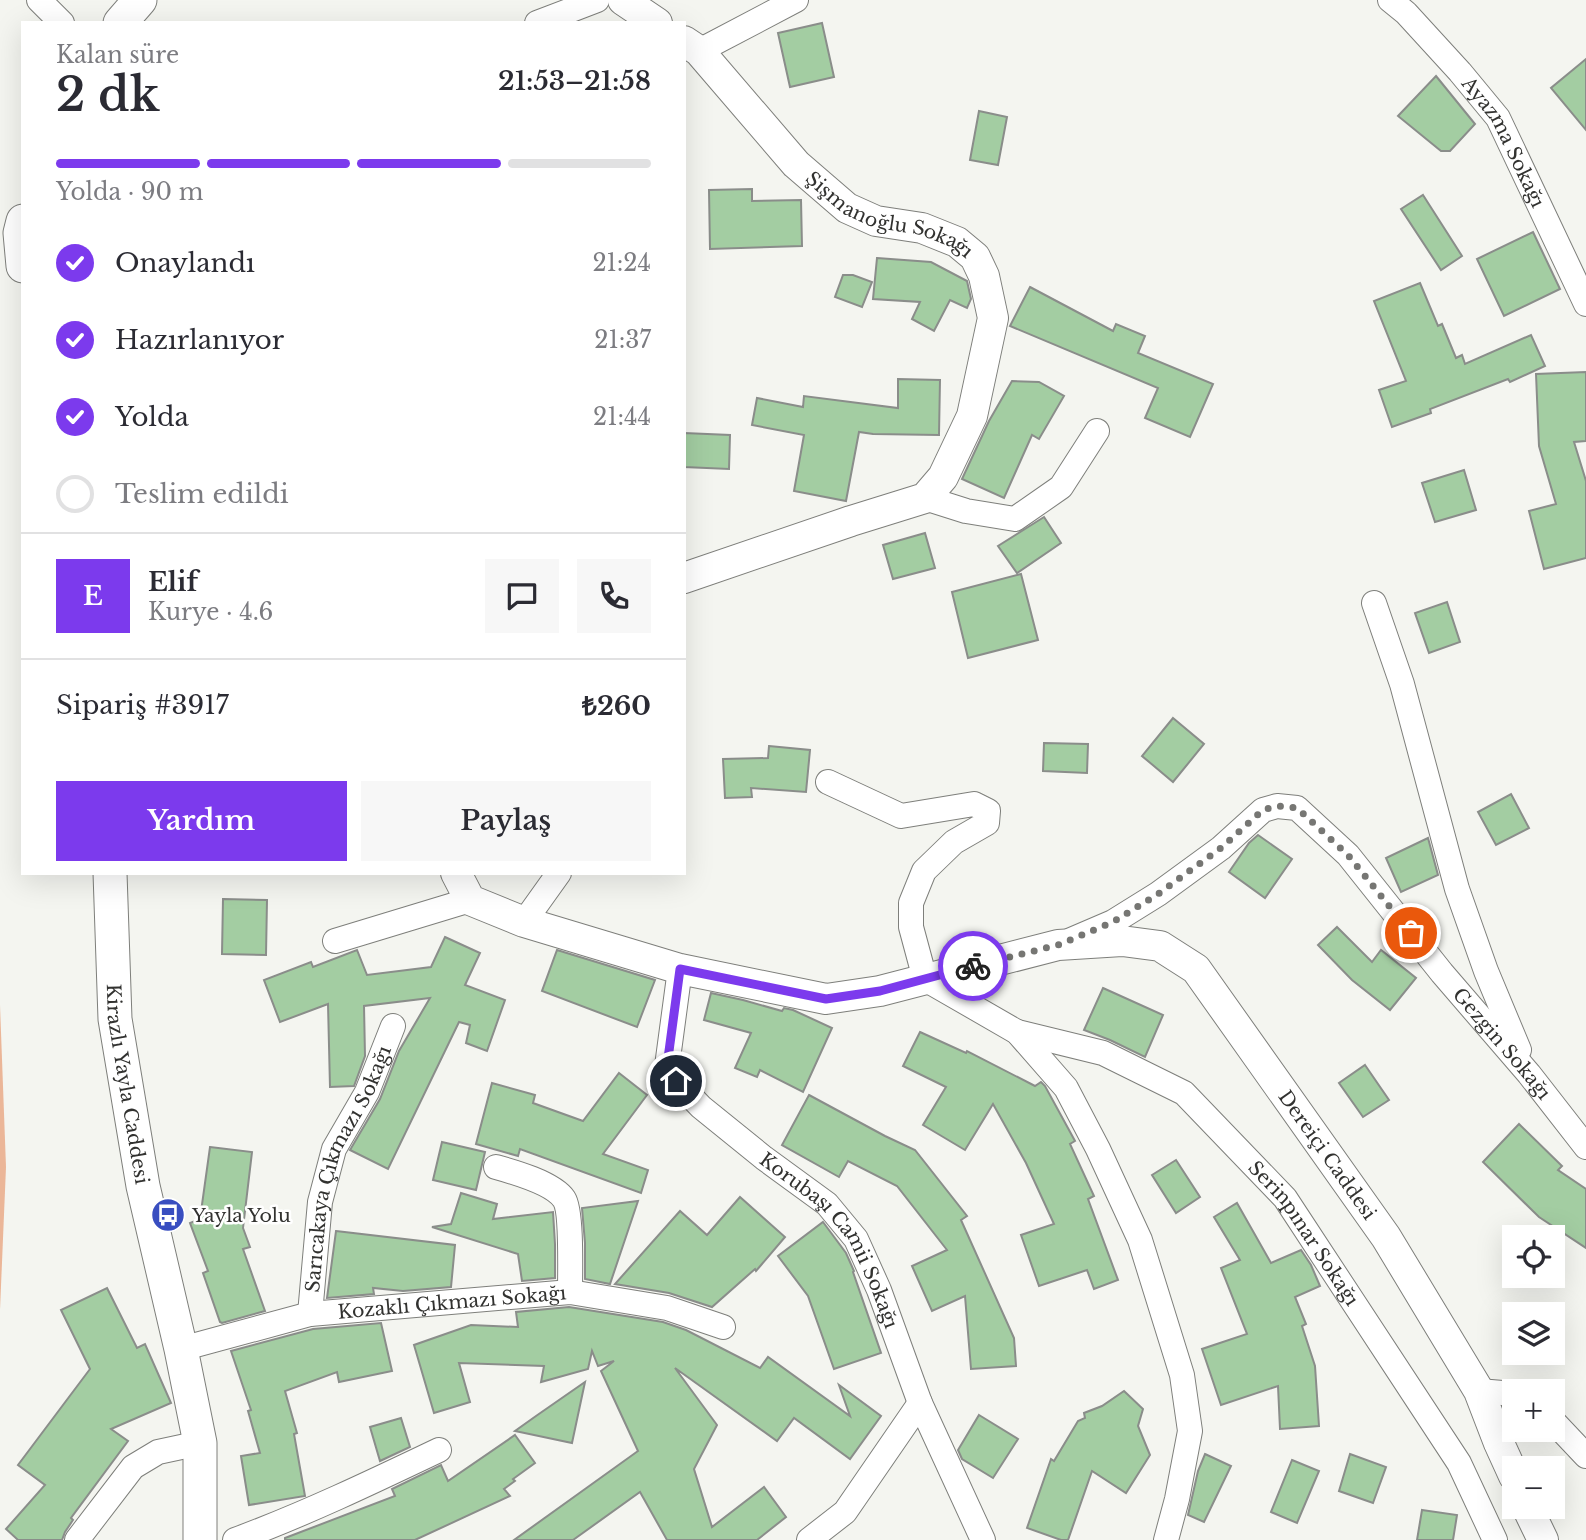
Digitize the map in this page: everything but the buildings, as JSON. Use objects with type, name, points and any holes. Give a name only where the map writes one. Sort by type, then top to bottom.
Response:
[{"type":"main road","points":[[122,21],[140,0]]},
{"type":"main road","name":"Kirazlı Yayla Caddesi","points":[[110,875],[115,1019],[143,1186],[200,1443],[200,1540]]},
{"type":"street","points":[[39,0],[60,21]]},
{"type":"street","points":[[542,21],[597,0]]},
{"type":"street","points":[[623,0],[654,21]]},
{"type":"street","points":[[691,46],[796,0]]},
{"type":"street","name":"Ayazma Sokağı","points":[[1390,0],[1406,13],[1460,72],[1498,118],[1586,304]]},
{"type":"street","name":"Şişmanoğlu Sokağı","points":[[691,46],[796,164],[847,208],[876,221],[922,228],[957,242],[975,257],[985,276],[993,317],[972,416],[943,477],[925,498]]},
{"type":"street","points":[[686,577],[925,498],[966,511],[1015,519],[1061,487],[1097,431]]},
{"type":"street","points":[[1374,603],[1402,684],[1457,889],[1486,971],[1529,1073]]},
{"type":"street","points":[[828,782],[901,816],[974,804],[988,811],[987,823],[954,842],[924,871],[911,903],[911,927],[925,978],[1017,1032],[1066,1088],[1140,1240],[1182,1375],[1189,1432],[1177,1499],[1166,1540]]},
{"type":"street","name":"Gezgin Sokağı","points":[[1058,945],[1113,922],[1158,894],[1221,848],[1263,810],[1277,806],[1297,808],[1348,855],[1442,973],[1529,1073],[1586,1147]]},
{"type":"street","points":[[457,875],[470,900]]},
{"type":"street","points":[[524,922],[558,875]]},
{"type":"street","points":[[335,940],[470,900],[524,922],[680,969],[826,999],[880,991],[1058,945]]},
{"type":"street","name":"Dereiçi Caddesi","points":[[1058,945],[1122,941],[1160,946],[1196,968],[1386,1237],[1479,1391],[1505,1456]]},
{"type":"street","name":"Korubaşı Camii Sokağı","points":[[680,969],[667,1066],[676,1081],[701,1107],[827,1204],[856,1239],[879,1290],[920,1403],[983,1540]]},
{"type":"street","name":"Sarıcakaya Çıkmazı Sokağı","points":[[310,1314],[320,1202],[334,1149],[367,1092],[393,1027]]},
{"type":"street","name":"Serinpınar Sokağı","points":[[1017,1032],[1103,1053],[1184,1093],[1285,1198],[1459,1463],[1495,1540]]},
{"type":"street","points":[[496,1167],[530,1177],[559,1193],[566,1202],[569,1215],[570,1292]]},
{"type":"street","name":"Kozaklı Çıkmazı Sokağı","points":[[181,1349],[310,1314],[570,1292],[667,1308],[723,1327]]},
{"type":"street","points":[[1479,1391],[1502,1393]]},
{"type":"street","points":[[809,1540],[845,1512],[920,1403]]},
{"type":"street","points":[[1565,1434],[1586,1456]]},
{"type":"street","points":[[77,1540],[133,1467],[158,1452],[200,1443]]},
{"type":"street","points":[[235,1540],[275,1526],[439,1450]]},
{"type":"street","points":[[1532,1519],[1542,1540]]},
{"type":"shaded area","points":[[0,1005],[6,1167],[0,1310]]},
{"type":"way so far","points":[[973,966],[1058,945],[1113,922],[1158,894],[1221,848],[1263,810],[1277,806],[1297,808],[1348,855],[1411,933]]},
{"type":"place","name":"Yayla Yolu","points":[[168,1215]]},
{"type":"route","points":[[676,1081],[667,1066],[680,969],[826,999],[880,991],[973,966]]}]
